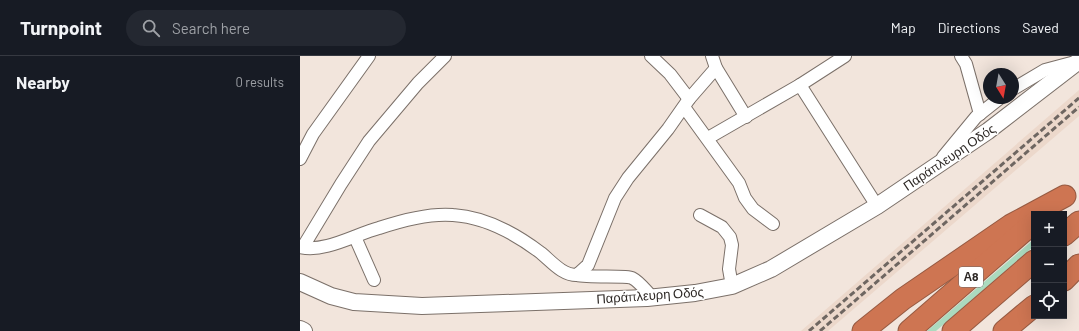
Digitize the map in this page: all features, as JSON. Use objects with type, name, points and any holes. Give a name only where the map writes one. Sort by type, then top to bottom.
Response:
[{"type":"highway","points":[[1048,211],[1072,190]]},
{"type":"highway","points":[[863,331],[903,299],[1011,225],[1072,190]]},
{"type":"highway","points":[[1067,232],[1079,222]]},
{"type":"highway","name":"Α8","points":[[909,331],[1031,226]]},
{"type":"highway","name":"Α8","points":[[953,331],[1031,264]]},
{"type":"highway","points":[[1067,277],[1079,265]]},
{"type":"highway","points":[[1004,331],[1031,308]]},
{"type":"main road","name":"Παράπλευρη Οδός","points":[[300,282],[331,296],[354,302],[398,306],[455,306],[652,297],[695,293],[732,286],[771,269],[877,206],[1009,116],[1079,61]]},
{"type":"main road","points":[[300,329],[304,331]]},
{"type":"street","points":[[300,159],[325,116],[369,56]]},
{"type":"street","points":[[302,247],[369,141],[418,83],[445,56]]},
{"type":"street","points":[[650,56],[670,74],[708,138],[739,183],[753,209],[773,224]]},
{"type":"street","points":[[712,56],[716,68],[746,117]]},
{"type":"street","points":[[708,138],[800,85],[845,56]]},
{"type":"street","points":[[963,59],[980,114]]},
{"type":"street","points":[[1019,85],[1045,70],[1079,61]]},
{"type":"street","points":[[577,275],[588,265],[615,198],[628,178],[686,103],[716,68]]},
{"type":"street","points":[[800,85],[877,206]]},
{"type":"street","points":[[935,167],[980,114],[992,104]]},
{"type":"street","points":[[302,247],[331,244],[355,238],[377,228],[410,219],[438,215],[455,215],[500,227],[541,253],[569,275],[597,278],[626,276],[636,280],[652,297]]},
{"type":"street","points":[[700,216],[722,227],[730,237],[732,245],[729,269],[732,286]]},
{"type":"street","points":[[355,238],[374,280]]},
{"type":"shaded area","points":[[1079,90],[1079,116],[828,331],[801,331]]},
{"type":"green space","points":[[1031,242],[1031,249],[936,331],[927,331]]},
{"type":"railway","points":[[809,331],[1079,98]]},
{"type":"railway","points":[[820,331],[1079,107]]}]
